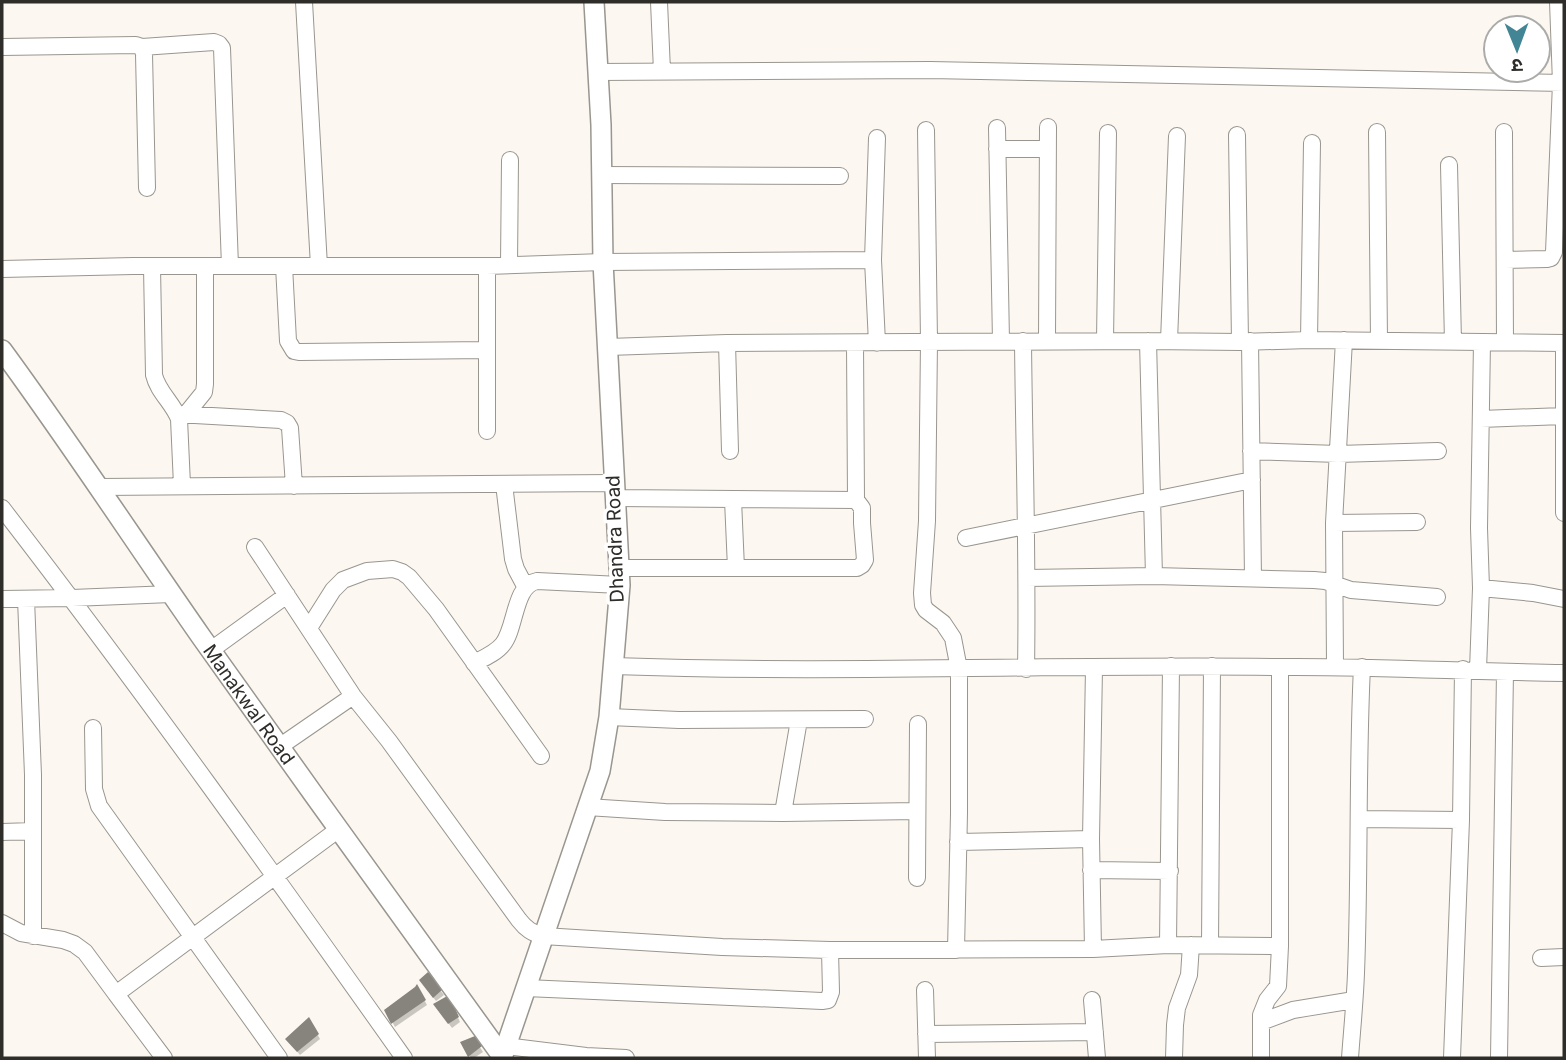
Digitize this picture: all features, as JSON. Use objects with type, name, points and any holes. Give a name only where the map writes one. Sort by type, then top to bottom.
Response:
[{"type":"street","points":[[304,2],[318,266]]},
{"type":"street","name":"Dhandra Road","points":[[503,1053],[600,771],[609,717],[619,576],[603,262],[601,125],[594,2]]},
{"type":"street","points":[[659,2],[662,71]]},
{"type":"street","points":[[1505,260],[1547,259],[1551,258],[1554,252],[1562,83],[1558,2]]},
{"type":"street","points":[[2,47],[219,44],[222,48],[230,266]]},
{"type":"street","points":[[142,47],[147,188]]},
{"type":"street","points":[[597,72],[943,71],[1562,83]]},
{"type":"street","points":[[1047,341],[1048,127]]},
{"type":"street","points":[[997,128],[1001,341]]},
{"type":"street","points":[[926,130],[929,341],[927,522],[922,600],[926,610],[950,631],[959,668],[956,950]]},
{"type":"street","points":[[1377,131],[1379,341]]},
{"type":"street","points":[[1503,132],[1505,342]]},
{"type":"street","points":[[1105,341],[1108,133]]},
{"type":"street","points":[[1237,135],[1251,450],[1253,578]]},
{"type":"street","points":[[1170,341],[1177,136]]},
{"type":"street","points":[[877,138],[873,260],[877,343]]},
{"type":"street","points":[[1309,340],[1312,143]]},
{"type":"street","points":[[997,149],[1048,149]]},
{"type":"street","points":[[509,265],[510,160]]},
{"type":"street","points":[[1449,165],[1453,342]]},
{"type":"street","points":[[601,174],[840,176]]},
{"type":"street","points":[[2,269],[487,267],[603,262],[873,260]]},
{"type":"street","points":[[284,266],[288,341],[294,351],[487,350]]},
{"type":"street","points":[[152,267],[154,375],[159,388],[182,414],[258,418],[287,423],[294,486]]},
{"type":"street","points":[[182,485],[182,414],[204,392],[205,384],[205,267]]},
{"type":"street","points":[[487,267],[487,432]]},
{"type":"street","points":[[608,347],[929,341],[1309,340],[1564,343],[1564,513]]},
{"type":"street","points":[[1023,341],[1026,669]]},
{"type":"street","points":[[1148,341],[1154,576]]},
{"type":"street","points":[[1335,666],[1334,523],[1344,341]]},
{"type":"street","points":[[1452,1058],[1461,820],[1471,670],[1481,587],[1479,528],[1482,342]]},
{"type":"street","points":[[727,343],[730,450]]},
{"type":"street","points":[[474,663],[504,643],[525,586],[531,582],[736,568],[860,567],[864,560],[862,508],[856,500],[855,344]]},
{"type":"street","name":"Manakwal Road","points":[[2,350],[279,747],[503,1053]]},
{"type":"street","points":[[1481,419],[1563,416]]},
{"type":"street","points":[[1251,450],[1338,454],[1438,451]]},
{"type":"street","points":[[966,538],[1252,480]]},
{"type":"street","points":[[100,487],[504,484],[733,500],[856,500]]},
{"type":"street","points":[[504,484],[513,559],[525,586]]},
{"type":"street","points":[[733,500],[736,568]]},
{"type":"street","points":[[2,508],[72,598],[404,1058]]},
{"type":"street","points":[[1334,523],[1417,522]]},
{"type":"street","points":[[255,547],[353,696],[526,928],[543,936],[722,947],[830,950],[1280,946]]},
{"type":"street","points":[[309,628],[333,590],[344,580],[367,572],[393,569],[402,572],[436,609],[541,756]]},
{"type":"street","points":[[1027,578],[1154,576],[1314,580],[1351,590],[1437,597]]},
{"type":"street","points":[[1481,587],[1564,599]]},
{"type":"street","points":[[2,599],[171,594]]},
{"type":"street","points":[[211,650],[288,595]]},
{"type":"street","points":[[26,599],[33,831],[33,936]]},
{"type":"street","points":[[613,666],[1026,669],[1335,666],[1564,673]]},
{"type":"street","points":[[1168,945],[1171,666]]},
{"type":"street","points":[[1210,945],[1212,666]]},
{"type":"street","points":[[1261,1058],[1263,1009],[1279,983],[1280,667]]},
{"type":"street","points":[[1350,1058],[1356,974],[1362,667]]},
{"type":"street","points":[[1093,948],[1091,839],[1094,668]]},
{"type":"street","points":[[1499,1058],[1505,672]]},
{"type":"street","points":[[279,747],[353,696]]},
{"type":"street","points":[[609,717],[679,720],[865,719]]},
{"type":"street","points":[[783,813],[799,720]]},
{"type":"street","points":[[917,878],[918,724]]},
{"type":"street","points":[[93,728],[94,789],[99,806],[279,1058]]},
{"type":"street","points":[[587,807],[665,812],[917,811]]},
{"type":"street","points":[[1359,819],[1461,820]]},
{"type":"street","points":[[117,994],[338,829]]},
{"type":"street","points":[[2,832],[33,831]]},
{"type":"street","points":[[958,842],[1091,839]]},
{"type":"street","points":[[1091,870],[1170,871]]},
{"type":"street","points":[[2,923],[21,933],[63,940],[85,952],[164,1058]]},
{"type":"street","points":[[1174,1058],[1177,1009],[1189,975],[1191,945]]},
{"type":"street","points":[[526,988],[822,1001],[828,1000],[831,992],[830,950]]},
{"type":"street","points":[[1541,958],[1564,957]]},
{"type":"street","points":[[925,990],[927,1058]]},
{"type":"street","points":[[1271,995],[1285,1012]]},
{"type":"street","points":[[1092,1000],[1097,1058]]},
{"type":"street","points":[[1261,1022],[1285,1012],[1354,1000]]},
{"type":"street","points":[[926,1034],[1095,1032]]},
{"type":"street","points":[[503,1053],[626,1058]]},
{"type":"building","points":[[428,972],[443,989],[433,998],[419,980]]},
{"type":"building","points":[[417,984],[426,1000],[391,1024],[384,1010]]},
{"type":"building","points":[[449,995],[459,1017],[448,1024],[433,1004]]},
{"type":"building","points":[[309,1017],[319,1034],[297,1052],[285,1039]]},
{"type":"building","points":[[475,1036],[482,1046],[468,1057],[460,1042]]}]
